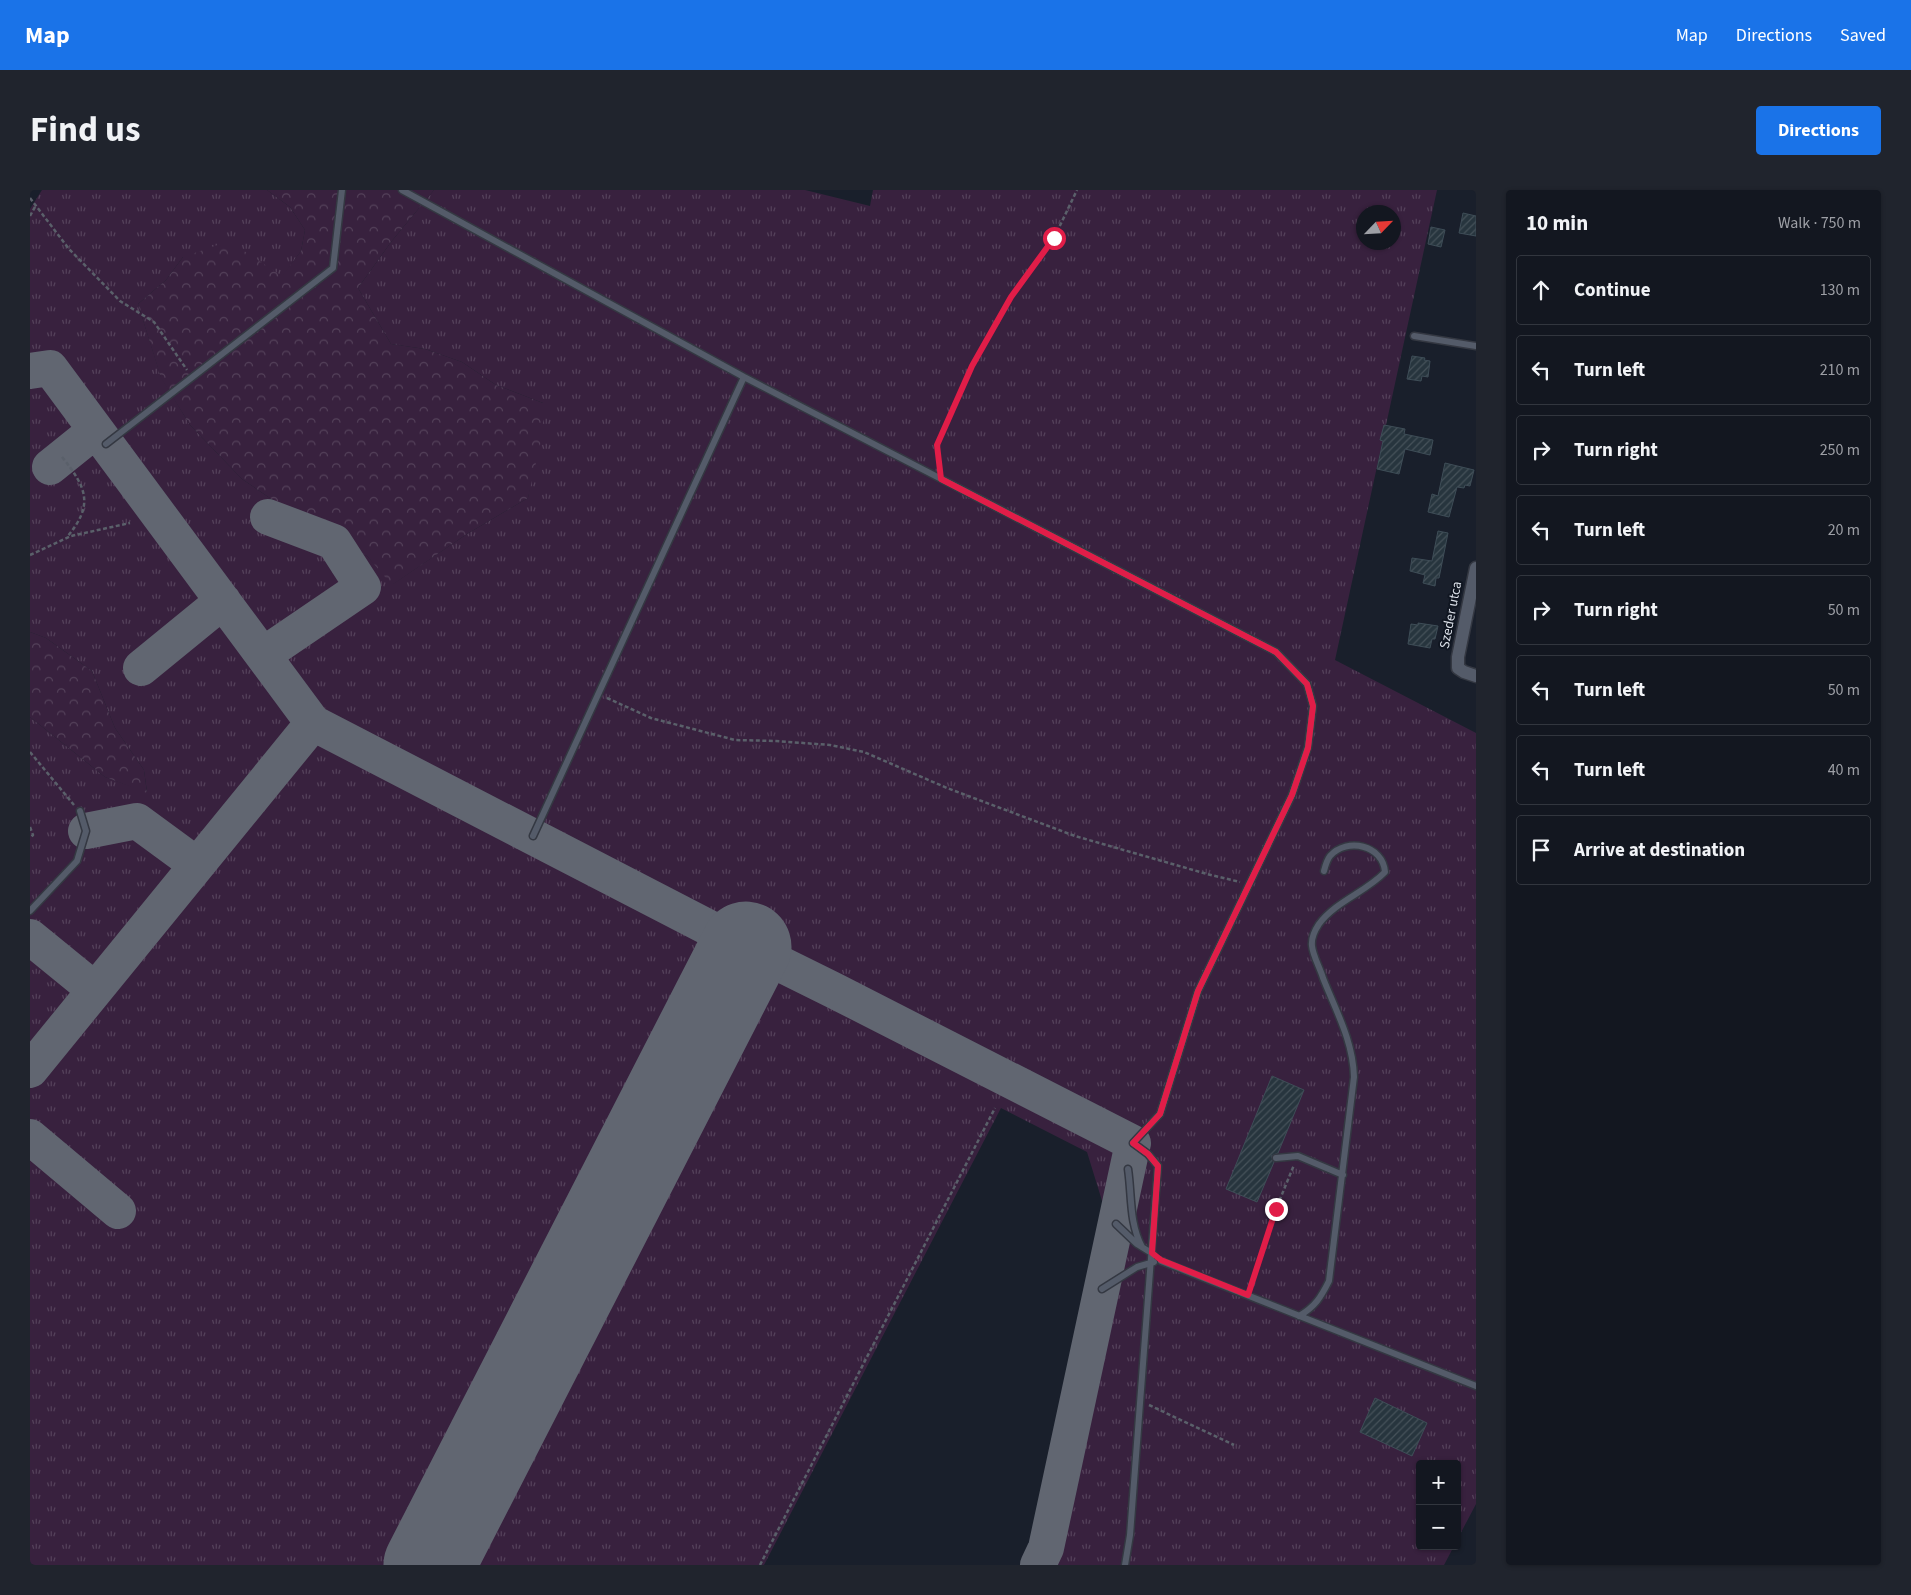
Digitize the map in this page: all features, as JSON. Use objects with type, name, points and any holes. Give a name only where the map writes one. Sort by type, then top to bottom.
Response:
[{"type":"street","name":"Szeder utca","points":[[1476,568],[1458,657],[1458,668],[1476,676]]},
{"type":"lane","points":[[106,444],[333,268],[342,190]]},
{"type":"lane","points":[[402,190],[744,377],[1276,652],[1307,684],[1313,706],[1308,748],[1292,795],[1198,991],[1160,1114],[1133,1143],[1148,1154],[1158,1166],[1141,1402],[1130,1535],[1125,1565]]},
{"type":"lane","points":[[1414,336],[1476,346]]},
{"type":"lane","points":[[533,836],[744,377]]},
{"type":"lane","points":[[30,911],[77,861],[86,831],[80,812]]},
{"type":"lane","points":[[1299,1316],[1320,1300],[1329,1281],[1354,1077],[1354,1059],[1346,1031],[1314,954],[1312,947],[1313,936],[1319,925],[1332,910],[1376,882],[1385,872],[1379,854],[1366,847],[1354,845],[1338,850],[1329,857],[1324,871]]},
{"type":"lane","points":[[1276,1158],[1298,1156],[1343,1175]]},
{"type":"lane","points":[[1128,1169],[1131,1188],[1130,1205],[1136,1234],[1143,1248]]},
{"type":"lane","points":[[1116,1224],[1126,1235],[1161,1260],[1476,1386]]},
{"type":"lane","points":[[1102,1289],[1137,1267],[1161,1260]]},
{"type":"path","points":[[941,479],[937,445],[972,366],[1011,297],[1054,238],[1077,190]]},
{"type":"path","points":[[30,198],[69,249],[120,301],[154,322],[192,377]]},
{"type":"path","points":[[30,216],[36,205]]},
{"type":"path","points":[[62,457],[81,483],[86,503],[77,525],[66,539]]},
{"type":"path","points":[[30,555],[66,539],[130,523]]},
{"type":"path","points":[[598,694],[651,718],[735,740],[830,745],[864,752],[947,788],[1075,836],[1207,874],[1249,884]]},
{"type":"path","points":[[30,752],[80,812]]},
{"type":"path","points":[[30,827],[33,835],[30,838]]},
{"type":"path","points":[[760,1565],[996,1108]]},
{"type":"path","points":[[1248,1295],[1276,1209],[1298,1156]]},
{"type":"path","points":[[1141,1402],[1234,1445]]},
{"type":"green space","points":[[42,190],[267,190],[290,207],[305,230],[301,251],[282,277],[183,257],[166,280],[138,304],[161,377],[190,425],[242,479],[286,509],[367,556],[393,584],[467,534],[528,498],[543,403],[496,385],[462,362],[425,349],[391,344],[358,288],[391,242],[434,190],[805,190],[870,206],[873,190],[1437,190],[1335,660],[1476,733],[1476,1504],[1461,1532],[1461,1460],[1416,1460],[1416,1550],[1452,1550],[1444,1565],[1057,1565],[1045,1559],[1041,1565],[1027,1565],[1103,1204],[1087,1152],[1001,1108],[764,1565],[30,1565],[30,717],[105,777],[147,792],[144,770],[115,728],[92,671],[46,638],[30,632],[30,209]]},
{"type":"green space","points":[[267,190],[434,190],[391,242],[358,288],[391,344],[425,349],[462,362],[496,385],[543,403],[543,432],[528,498],[467,534],[392,585],[367,556],[286,509],[242,479],[190,425],[161,378],[138,304],[166,280],[183,257],[229,241],[282,276],[301,251],[305,230],[290,207]]},
{"type":"green space","points":[[30,632],[46,638],[92,671],[115,728],[144,770],[147,793],[105,777],[30,717]]},
{"type":"building","points":[[1463,213],[1476,216],[1476,236],[1459,233]]},
{"type":"building","points":[[1431,227],[1445,230],[1441,247],[1428,244]]},
{"type":"building","points":[[1412,356],[1425,358],[1424,360],[1430,361],[1428,377],[1422,376],[1421,381],[1407,379]]},
{"type":"building","points":[[1384,425],[1405,429],[1404,434],[1433,440],[1430,455],[1405,449],[1399,474],[1377,469],[1383,441],[1380,440]]},
{"type":"building","points":[[1445,463],[1474,470],[1470,486],[1465,485],[1464,488],[1457,487],[1449,517],[1428,512],[1432,494],[1438,496]]},
{"type":"building","points":[[1438,531],[1448,533],[1439,578],[1436,578],[1435,586],[1423,583],[1425,575],[1410,571],[1412,558],[1432,561]]},
{"type":"building","points":[[1418,623],[1438,626],[1435,639],[1432,639],[1430,648],[1408,644],[1411,624],[1418,625]]},
{"type":"building","points":[[1272,1076],[1304,1090],[1278,1153],[1271,1156],[1274,1162],[1257,1202],[1226,1189]]},
{"type":"building","points":[[1375,1398],[1427,1423],[1412,1456],[1360,1432]]},
{"type":"taxiway","points":[[30,371],[50,368],[313,723],[746,947],[1133,1143],[1046,1548],[1038,1565]]},
{"type":"taxiway","points":[[50,467],[96,430]]},
{"type":"taxiway","points":[[263,655],[363,587],[334,542],[268,517]]},
{"type":"taxiway","points":[[141,668],[223,601]]},
{"type":"taxiway","points":[[30,1070],[313,723]]},
{"type":"taxiway","points":[[86,831],[137,821],[197,865]]},
{"type":"taxiway","points":[[30,937],[95,990]]},
{"type":"taxiway","points":[[30,1137],[118,1211]]},
{"type":"runway","points":[[429,1565],[746,947]]},
{"type":"route","points":[[1054,238],[1011,297],[972,366],[937,445],[941,479],[1276,652],[1307,684],[1313,706],[1308,748],[1292,795],[1198,991],[1160,1114],[1133,1143],[1148,1154],[1158,1166],[1152,1253],[1161,1260],[1248,1295],[1276,1209]]}]
